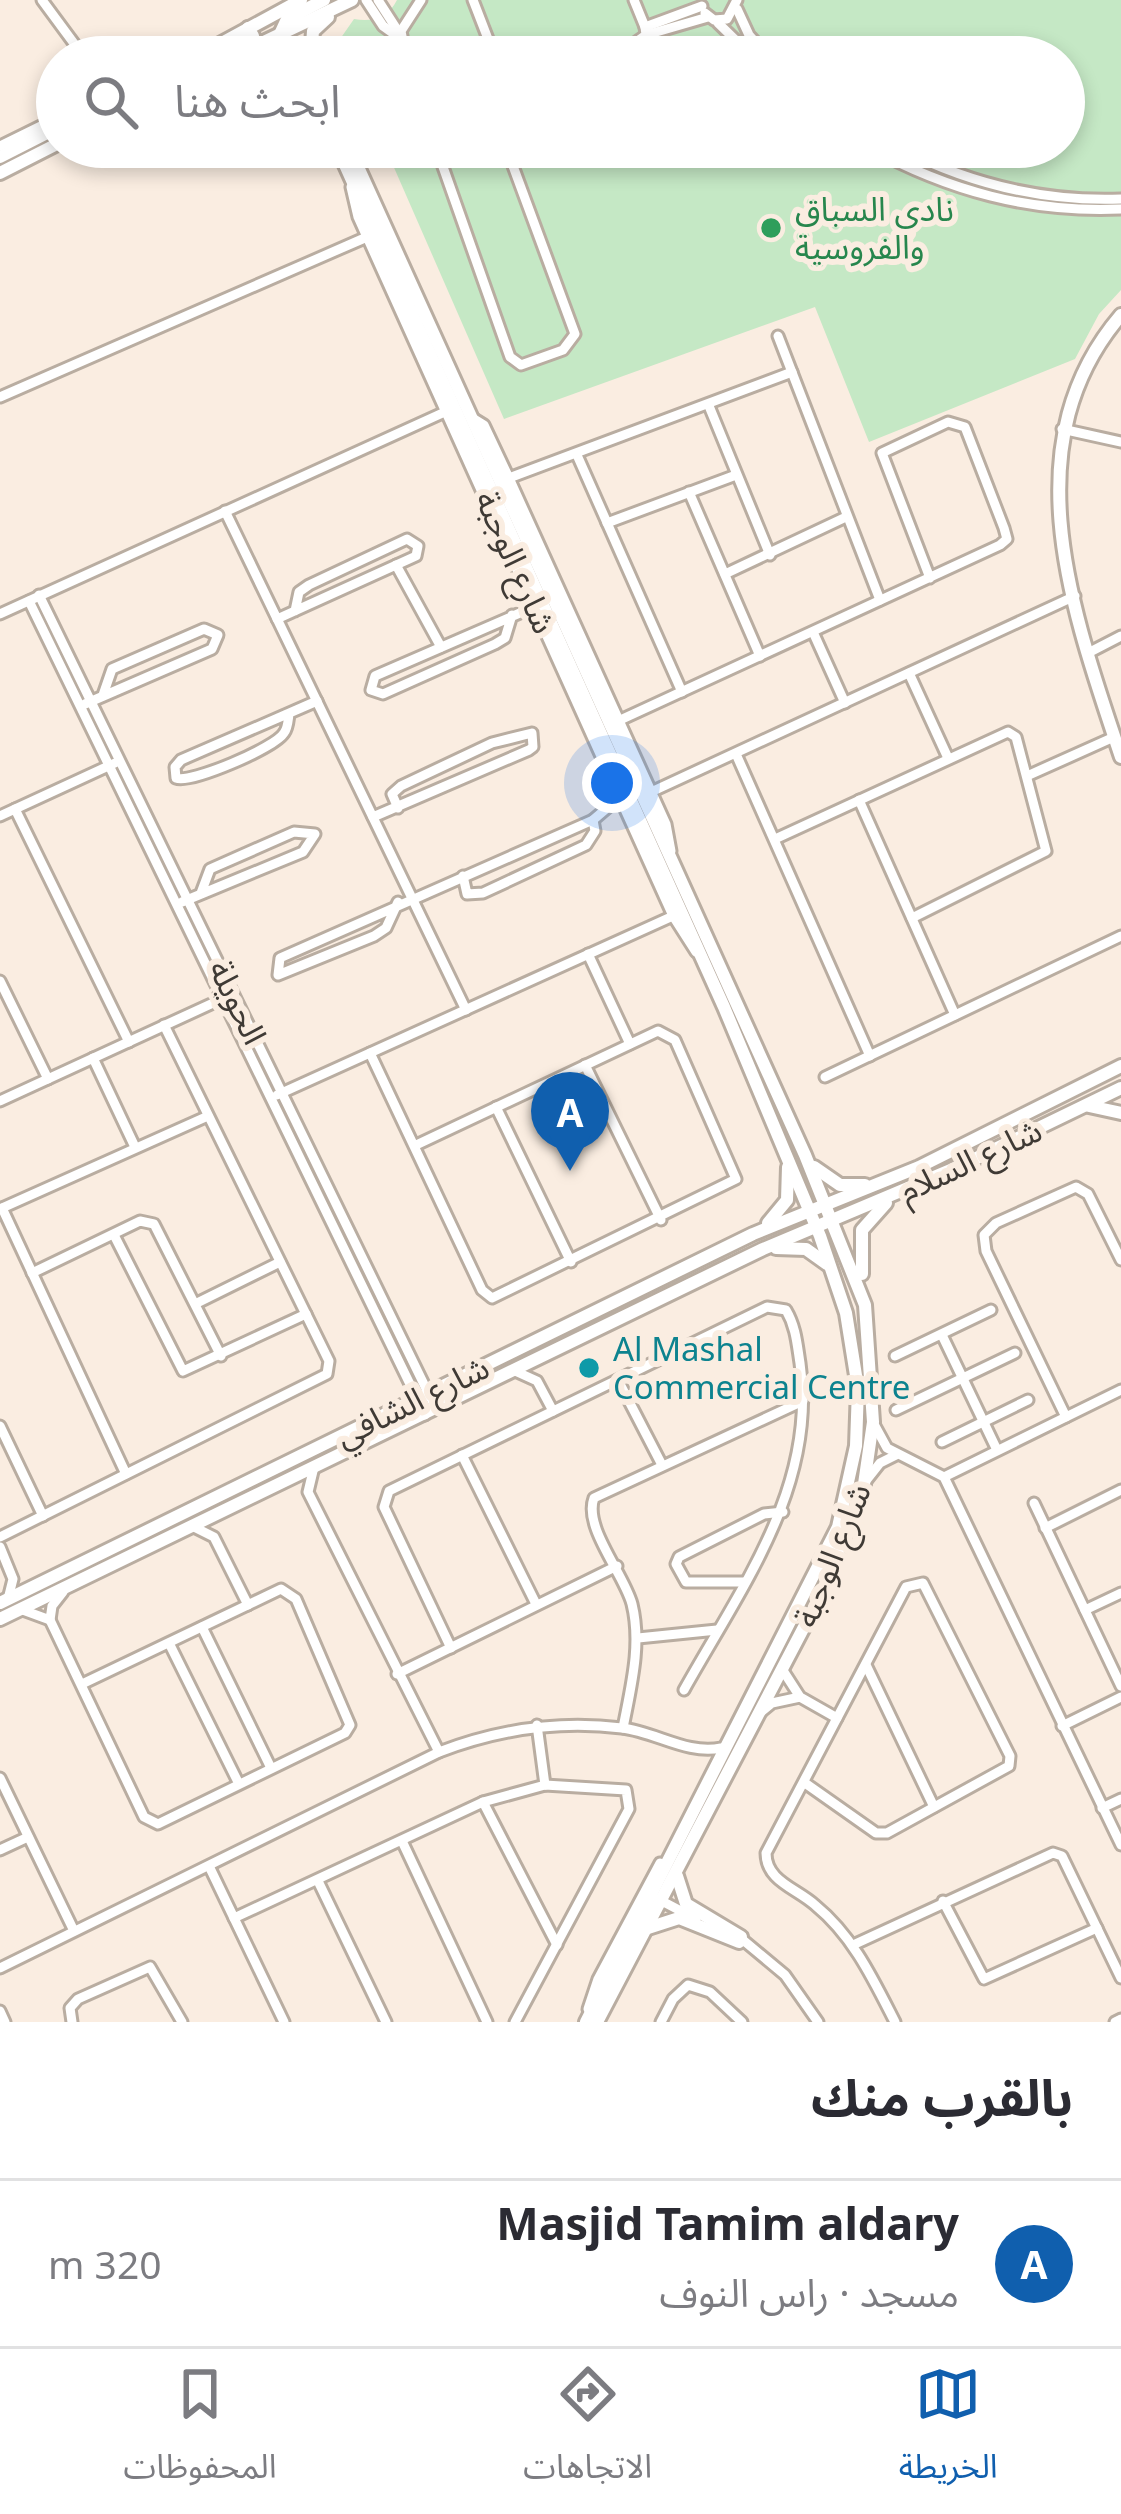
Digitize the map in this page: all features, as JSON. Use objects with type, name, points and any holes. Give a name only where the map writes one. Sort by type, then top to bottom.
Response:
[{"type":"street","points":[[42,0],[69,36]]},
{"type":"street","points":[[233,36],[301,0]]},
{"type":"street","points":[[252,25],[286,28],[324,0]]},
{"type":"street","points":[[271,36],[352,0]]},
{"type":"street","points":[[312,36],[352,0]]},
{"type":"street","points":[[366,0],[383,26],[401,35]]},
{"type":"street","points":[[378,0],[386,20],[401,35]]},
{"type":"street","points":[[401,35],[421,0]]},
{"type":"street","points":[[473,0],[487,36]]},
{"type":"street","points":[[634,0],[645,31]]},
{"type":"street","points":[[639,36],[702,3],[730,36]]},
{"type":"street","points":[[645,31],[728,20],[737,4]]},
{"type":"street","points":[[737,4],[750,36]]},
{"type":"street","points":[[252,25],[253,36]]},
{"type":"street","points":[[286,28],[287,36]]},
{"type":"street","points":[[286,28],[293,36]]},
{"type":"street","points":[[0,146],[36,128]]},
{"type":"street","points":[[0,157],[36,139]]},
{"type":"street","points":[[0,173],[36,155]]},
{"type":"street","name":"شارع الوجبة","points":[[346,168],[367,237],[673,916],[688,945],[699,954]]},
{"type":"street","name":"شارع الوجبة","points":[[347,168],[787,1154],[865,1306],[873,1422],[864,1484],[826,1585],[721,1748],[598,1979],[585,2022]]},
{"type":"street","name":"شارع الوجبة","points":[[358,168],[805,1155],[854,1354],[856,1446],[838,1527],[776,1666],[658,1896],[585,2022]]},
{"type":"street","points":[[443,168],[510,357],[521,365],[563,350],[574,334],[514,168]]},
{"type":"street","points":[[922,168],[1024,206],[1121,209]]},
{"type":"street","points":[[931,168],[947,178],[1032,196],[1121,199]]},
{"type":"street","points":[[0,398],[367,237]]},
{"type":"street","points":[[1121,315],[1086,366],[1063,428],[1059,531],[1121,757]]},
{"type":"street","points":[[778,336],[880,600]]},
{"type":"street","points":[[509,478],[792,372]]},
{"type":"street","points":[[709,406],[770,555]]},
{"type":"street","points":[[0,614],[447,411]]},
{"type":"street","name":"شارع الوجبة","points":[[470,416],[484,424],[509,478],[666,824],[673,862]]},
{"type":"street","points":[[618,721],[930,578],[1006,539],[965,428],[948,422],[883,453],[930,578]]},
{"type":"street","points":[[1063,428],[1121,442]]},
{"type":"street","points":[[577,455],[682,692]]},
{"type":"street","points":[[607,523],[736,475]]},
{"type":"street","points":[[689,492],[760,656]]},
{"type":"street","points":[[225,511],[466,1010]]},
{"type":"street","points":[[725,574],[846,517]]},
{"type":"street","points":[[278,620],[418,554],[415,542],[406,539],[309,585],[298,592],[295,611]]},
{"type":"street","points":[[396,565],[441,647]]},
{"type":"street","points":[[651,792],[1075,596]]},
{"type":"street","name":"الحويلة","points":[[34,598],[430,1412]]},
{"type":"street","points":[[512,615],[505,638],[495,644],[383,694],[370,690],[375,676],[512,615],[536,606]]},
{"type":"street","points":[[86,704],[212,649],[218,635],[204,629],[112,669],[103,695]]},
{"type":"street","points":[[813,632],[845,703]]},
{"type":"street","points":[[1090,652],[1121,636]]},
{"type":"street","points":[[909,673],[948,758]]},
{"type":"street","points":[[289,714],[287,729],[275,742],[193,779],[176,778],[181,760],[317,701]]},
{"type":"street","points":[[775,839],[1008,732],[1016,737],[1046,851],[912,918]]},
{"type":"street","points":[[373,817],[398,808],[529,750],[532,733],[492,742],[401,786],[392,794],[398,808]]},
{"type":"street","points":[[1028,776],[1114,737]]},
{"type":"street","points":[[736,754],[870,1056]]},
{"type":"street","points":[[0,816],[114,763]]},
{"type":"street","points":[[398,902],[386,928],[374,936],[278,975],[280,958],[398,902],[593,820],[621,796]]},
{"type":"street","points":[[859,800],[955,1015]]},
{"type":"street","points":[[16,808],[129,1042]]},
{"type":"street","points":[[605,813],[628,813]]},
{"type":"street","points":[[463,876],[467,894],[483,893],[586,845],[595,831],[593,820]]},
{"type":"street","points":[[183,902],[303,852],[315,834],[294,832],[210,869],[201,893]]},
{"type":"street","points":[[277,1095],[673,916]]},
{"type":"street","points":[[826,1077],[1121,936]]},
{"type":"street","points":[[589,954],[630,1044]]},
{"type":"street","points":[[0,981],[48,1079]]},
{"type":"street","points":[[0,1101],[228,996]]},
{"type":"street","points":[[724,1007],[821,1216],[857,1301],[869,1343]]},
{"type":"street","points":[[0,1537],[316,1384],[327,1374],[329,1360],[164,1025]]},
{"type":"street","points":[[370,1053],[482,1290],[491,1298],[728,1188],[736,1179],[675,1040],[658,1031],[414,1146]]},
{"type":"street","points":[[93,1058],[135,1147]]},
{"type":"street","points":[[585,1065],[661,1220]]},
{"type":"street","name":"شارع السلام","points":[[821,1216],[1121,1066]]},
{"type":"street","name":"شارع السلام","points":[[821,1216],[894,1196],[1121,1088]]},
{"type":"street","points":[[1088,1106],[1121,1113]]},
{"type":"street","points":[[496,1107],[571,1262]]},
{"type":"street","points":[[126,1474],[1,1209],[208,1116]]},
{"type":"street","points":[[753,1234],[781,1213],[787,1200],[787,1154]]},
{"type":"street","points":[[805,1155],[828,1180],[879,1184]]},
{"type":"street","points":[[702,1279],[919,1167]]},
{"type":"street","points":[[1066,1417],[986,1251],[984,1235],[996,1223],[1076,1187],[1088,1194],[1121,1260]]},
{"type":"street","points":[[865,1306],[858,1254],[862,1230],[894,1196]]},
{"type":"street","name":"شارع الشافي","points":[[4,1601],[753,1234],[821,1216]]},
{"type":"street","name":"شارع الشافي","points":[[0,1619],[763,1250],[821,1216]]},
{"type":"street","points":[[32,1273],[140,1221],[154,1224],[221,1356]]},
{"type":"street","points":[[114,1235],[179,1369],[221,1356],[306,1314]]},
{"type":"street","points":[[763,1250],[806,1249],[820,1254],[831,1269]]},
{"type":"street","points":[[197,1303],[280,1262]]},
{"type":"street","points":[[452,1648],[385,1498],[389,1491],[778,1307],[794,1324],[803,1401],[799,1449],[782,1512],[684,1690]]},
{"type":"street","points":[[896,1356],[991,1310]]},
{"type":"street","points":[[942,1335],[998,1450]]},
{"type":"street","points":[[896,1410],[1015,1353]]},
{"type":"street","points":[[537,1381],[542,1358]]},
{"type":"street","points":[[515,1371],[537,1381],[553,1411]]},
{"type":"street","points":[[618,1379],[662,1465]]},
{"type":"street","points":[[944,1478],[1121,1390]]},
{"type":"street","points":[[942,1442],[1028,1400]]},
{"type":"street","points":[[623,1728],[638,1638],[617,1566],[592,1515],[592,1503],[598,1494],[803,1401]]},
{"type":"street","points":[[873,1422],[881,1441],[896,1455],[922,1462],[944,1478],[1121,1845]]},
{"type":"street","points":[[1,1432],[43,1516]]},
{"type":"street","points":[[462,1455],[536,1604]]},
{"type":"street","points":[[864,1484],[880,1463],[896,1455]]},
{"type":"street","points":[[308,1492],[314,1467]]},
{"type":"street","points":[[286,1480],[308,1492],[439,1752]]},
{"type":"street","points":[[1045,1528],[1121,1490]]},
{"type":"street","points":[[1034,1503],[1121,1686]]},
{"type":"street","points":[[745,1582],[686,1582],[676,1564],[679,1557],[764,1514],[782,1512]]},
{"type":"street","points":[[214,1537],[219,1513]]},
{"type":"street","points":[[192,1526],[214,1537],[248,1605]]},
{"type":"street","points":[[0,1547],[10,1568],[37,1585]]},
{"type":"street","points":[[397,1674],[617,1566]]},
{"type":"street","points":[[4,1601],[10,1568]]},
{"type":"street","points":[[805,1783],[876,1833],[887,1832],[1004,1773],[1010,1756],[923,1583],[906,1587],[765,1860],[775,1877],[816,1906],[853,1945],[892,2021]]},
{"type":"street","points":[[68,1586],[52,1606],[50,1620],[150,1821],[158,1824],[345,1733],[350,1715],[289,1592],[281,1589],[82,1684]]},
{"type":"street","points":[[1085,1610],[1121,1593]]},
{"type":"street","points":[[20,1610],[50,1620]]},
{"type":"street","points":[[202,1627],[272,1768]]},
{"type":"street","points":[[638,1638],[718,1630]]},
{"type":"street","points":[[169,1643],[239,1784]]},
{"type":"street","points":[[866,1665],[934,1807]]},
{"type":"street","points":[[776,1666],[800,1697],[837,1718]]},
{"type":"street","name":"شارع الوجبة","points":[[597,2022],[658,1896],[761,1712],[776,1666]]},
{"type":"street","points":[[761,1712],[772,1702],[800,1697]]},
{"type":"street","points":[[1062,1726],[1121,1697]]},
{"type":"street","points":[[537,1725],[545,1785]]},
{"type":"street","points":[[0,1968],[439,1752],[537,1725],[623,1728],[698,1750],[721,1748]]},
{"type":"street","points":[[698,1750],[709,1772]]},
{"type":"street","points":[[0,1778],[74,1931]]},
{"type":"street","points":[[234,1918],[483,1802],[545,1785],[620,1788],[631,1796],[629,1809],[515,2022]]},
{"type":"street","points":[[1102,1808],[1121,1799]]},
{"type":"street","points":[[483,1802],[556,1945]]},
{"type":"street","points":[[0,1850],[28,1837]]},
{"type":"street","points":[[402,1841],[487,2022]]},
{"type":"street","points":[[853,1945],[1053,1853],[1062,1856],[1121,1978]]},
{"type":"street","points":[[208,1866],[284,2022]]},
{"type":"street","points":[[677,1869],[678,1892],[686,1904],[778,1968],[818,2022]]},
{"type":"street","points":[[318,1881],[386,2022]]},
{"type":"street","points":[[658,1896],[740,1940]]},
{"type":"street","points":[[943,1901],[984,1978],[1097,1928]]},
{"type":"street","points":[[646,1929],[679,1918],[740,1940]]},
{"type":"street","points":[[72,2022],[70,2008],[78,1999],[150,1967],[182,2022]]},
{"type":"street","points":[[662,2022],[673,1999],[688,1985],[710,1992],[742,2022]]},
{"type":"street","points":[[0,2011],[5,2022]]},
{"type":"green space","name":"نادي السباق والفروسية","points":[[397,0],[1121,0],[1121,290],[1099,314],[1075,359],[869,442],[815,307],[504,419],[394,168],[1085,168],[1085,36],[342,36],[354,19],[367,20],[389,11]]},
{"type":"place","name":"نادي السباق والفروسية","points":[[771,228]]},
{"type":"place","name":"Masjid Tamim aldary","points":[[570,1171]]},
{"type":"place","name":"Al Mashal Commercial Centre","points":[[589,1368]]}]
